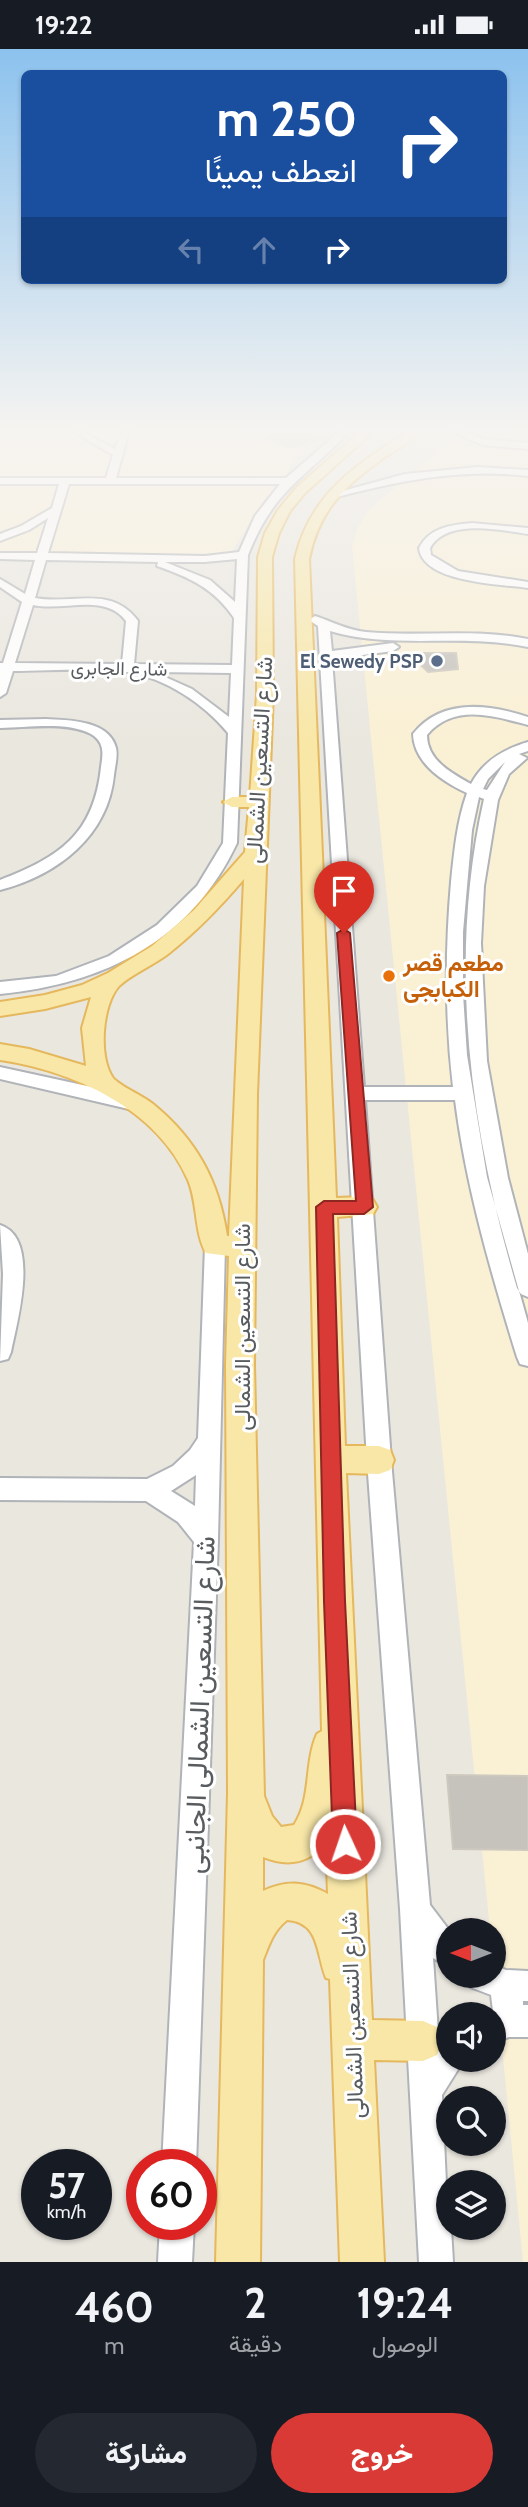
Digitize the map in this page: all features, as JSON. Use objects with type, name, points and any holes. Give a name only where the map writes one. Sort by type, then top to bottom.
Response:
[{"type":"main road","name":"شارع التسعين الشمالى","points":[[271,535],[265,557],[241,574],[297,663]]},
{"type":"main road","name":"شارع التسعين الشمالى","points":[[307,535],[304,542],[297,663],[312,906],[324,1207],[337,1678],[362,2262]]},
{"type":"main road","name":"شارع التسعين الشمالى","points":[[237,2262],[246,1793],[240,1365],[242,848],[245,802],[297,663]]},
{"type":"main road","points":[[0,1009],[58,999],[90,989],[113,979],[164,946],[193,921],[242,848]]},
{"type":"main road","points":[[312,906],[342,907]]},
{"type":"main road","points":[[103,1081],[95,1063],[91,1028],[102,994],[113,979]]},
{"type":"main road","points":[[0,1052],[52,1061],[103,1081],[133,1103],[170,1134],[199,1176],[208,1201],[215,1246],[242,1247]]},
{"type":"main road","points":[[324,1207],[364,1207]]},
{"type":"main road","points":[[331,1459],[379,1460]]},
{"type":"main road","points":[[246,1793],[257,1830],[270,1841],[280,1845],[297,1845],[309,1838],[322,1805],[337,1678]]},
{"type":"main road","points":[[243,1959],[262,1917],[280,1901],[303,1900],[323,1913],[334,1938],[354,2038],[435,2050]]},
{"type":"street","points":[[0,693],[4,667],[29,601],[49,535]]},
{"type":"street","points":[[245,802],[235,732],[241,574],[249,535]]},
{"type":"street","points":[[435,535],[424,549],[426,556],[434,564],[447,570],[528,585]]},
{"type":"street","points":[[0,556],[163,559],[243,555]]},
{"type":"street","points":[[139,558],[186,572],[205,581],[221,592],[239,616]]},
{"type":"street","points":[[163,559],[241,574]]},
{"type":"street","points":[[0,582],[29,601],[99,602],[123,610],[132,621],[128,668],[193,694],[216,711],[235,732]]},
{"type":"street","points":[[297,663],[371,641],[469,635],[528,643]]},
{"type":"street","points":[[297,663],[371,641],[528,656]]},
{"type":"street","points":[[297,663],[342,907],[379,1460],[415,1909],[435,2050],[426,2091],[436,2262]]},
{"type":"street","name":"شارع الجابرى","points":[[4,667],[238,669]]},
{"type":"street","points":[[484,794],[454,780],[425,756],[419,743],[422,729],[442,716],[468,711],[497,712],[528,721]]},
{"type":"street","points":[[0,724],[83,727],[104,736],[110,751],[101,809],[91,825],[63,853],[37,869],[0,885]]},
{"type":"street","points":[[528,746],[502,755],[481,774],[484,794],[474,908],[474,982],[487,1119],[528,1288]]},
{"type":"street","points":[[528,755],[510,763],[500,773],[484,794],[465,829],[455,906],[453,981],[461,1093],[484,1203],[528,1357]]},
{"type":"street","points":[[0,988],[64,979],[110,963],[173,922],[213,876],[242,848]]},
{"type":"street","points":[[0,1073],[133,1103]]},
{"type":"street","points":[[354,1094],[461,1093]]},
{"type":"street","points":[[484,1203],[505,1202]]},
{"type":"street","points":[[0,1233],[7,1240],[13,1260],[13,1277],[0,1352]]},
{"type":"street","name":"شارع التسعين الشمالى الجانبى","points":[[181,2149],[206,1539],[215,1246]]},
{"type":"street","points":[[0,1489],[149,1490],[181,1474],[198,1458],[209,1439]]},
{"type":"street","points":[[149,1490],[187,1514],[206,1539]]},
{"type":"street","points":[[415,1909],[436,1939]]},
{"type":"street","points":[[506,1988],[510,2023]]},
{"type":"street","points":[[175,2262],[176,2240]]},
{"type":"shaded area","points":[[0,535],[242,535],[230,554],[0,553]]},
{"type":"shaded area","points":[[356,535],[528,535],[528,2262],[523,2262],[505,2072],[506,2002],[498,2002],[496,1988],[506,1988],[506,1918],[489,1918],[352,547]]},
{"type":"building","name":"El Sewedy PSP","points":[[408,653],[456,653],[458,669],[428,672]]},
{"type":"building","points":[[447,1775],[528,1776],[528,1850],[453,1849]]},
{"type":"place","name":"El Sewedy PSP","points":[[437,661]]},
{"type":"place","name":"مطعم قصر الكبابجى","points":[[389,976]]},
{"type":"route","points":[[344,933],[364,1207],[324,1207],[334,1601],[345,1844]]}]
